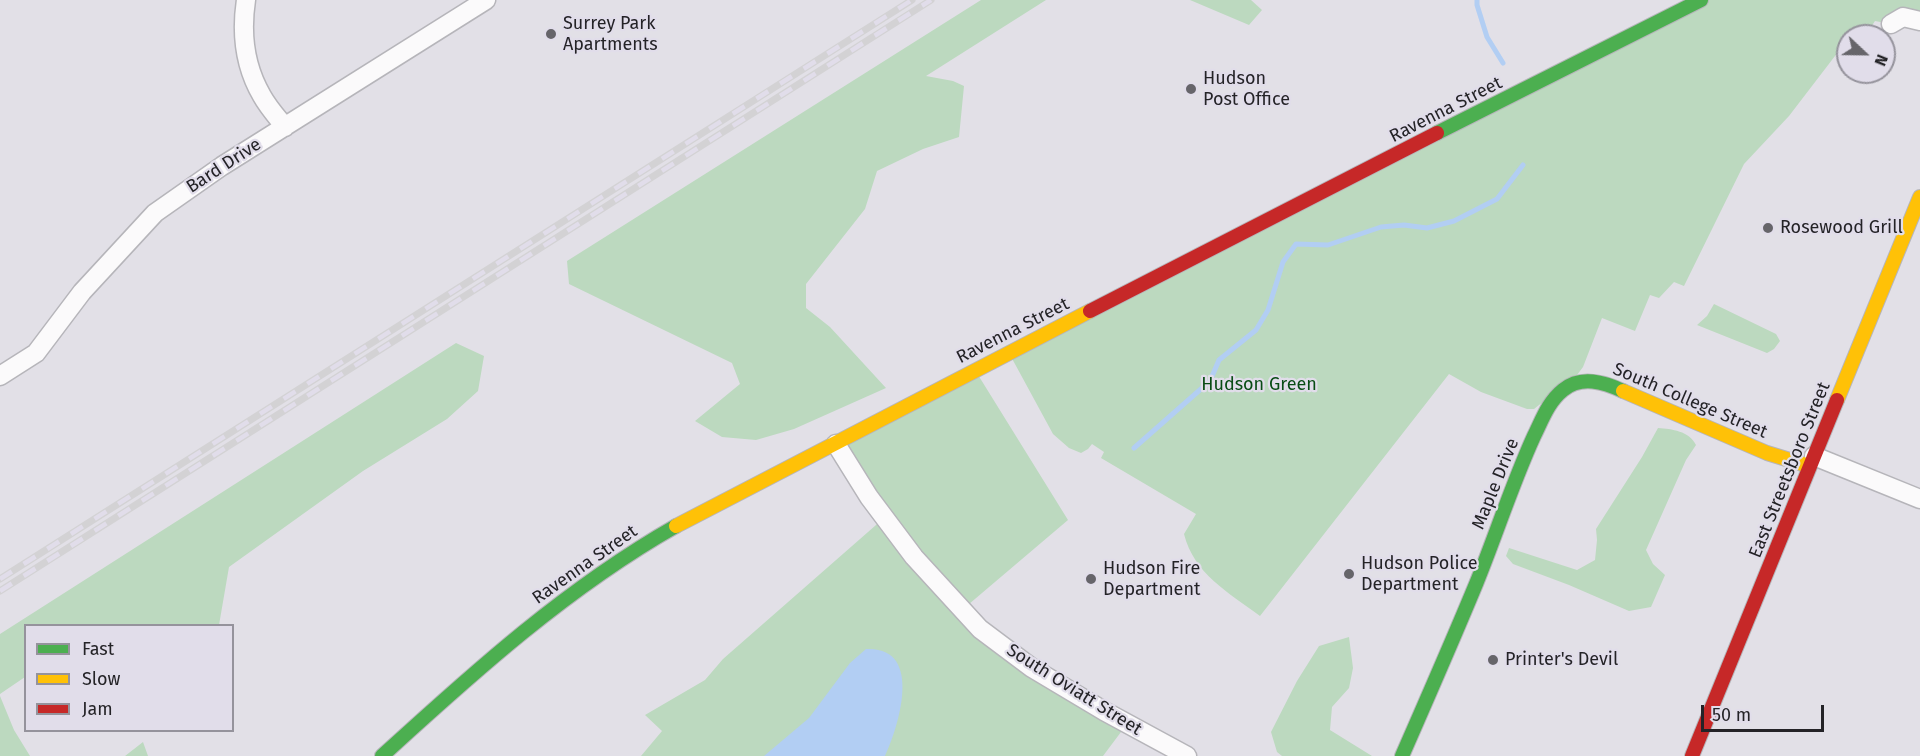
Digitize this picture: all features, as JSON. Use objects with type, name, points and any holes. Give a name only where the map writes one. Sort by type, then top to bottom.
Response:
[{"type":"street","points":[[246,0],[243,24],[246,54],[251,72],[262,96],[285,127]]},
{"type":"street","name":"Bard Drive","points":[[0,376],[36,353],[82,292],[155,213],[222,166],[486,0]]},
{"type":"street","name":"Ravenna Street","points":[[382,756],[489,658],[546,612],[623,558],[695,514],[836,444],[901,408],[1587,56],[1701,0]]},
{"type":"street","points":[[1892,24],[1903,17],[1920,21]]},
{"type":"street","name":"East Streetsboro Street","points":[[1692,756],[1920,197]]},
{"type":"street","name":"South College Street","points":[[1591,381],[1607,384],[1767,453],[1811,461]]},
{"type":"street","name":"Maple Drive","points":[[1402,756],[1476,584],[1523,460],[1550,403],[1564,389],[1576,383],[1591,381]]},
{"type":"street","name":"South Oviatt Street","points":[[836,444],[869,497],[914,557],[980,629],[1032,668],[1104,711],[1187,756]]},
{"type":"street","points":[[1811,461],[1920,498]]},
{"type":"green space","points":[[981,0],[1046,0],[926,76],[953,81],[964,86],[959,137],[923,149],[877,171],[865,209],[806,284],[806,308],[830,327],[886,388],[794,429],[756,440],[722,437],[695,421],[740,384],[732,363],[569,284],[567,261]]},
{"type":"green space","points":[[1190,0],[1251,0],[1262,10],[1249,25]]},
{"type":"green space","name":"Hudson Green","points":[[1699,0],[1920,0],[1920,21],[1891,24],[1875,21],[1873,24],[1836,24],[1836,55],[1789,116],[1744,164],[1684,286],[1674,282],[1659,298],[1650,295],[1635,331],[1602,318],[1583,367],[1577,375],[1534,409],[1527,409],[1481,392],[1449,374],[1260,616],[1214,581],[1196,560],[1184,534],[1196,514],[1101,458],[1104,452],[1092,444],[1081,453],[1069,448],[1053,434],[1009,353]]},
{"type":"green space","points":[[1714,304],[1776,334],[1780,341],[1774,349],[1767,353],[1697,325],[1707,316]]},
{"type":"green space","points":[[456,343],[484,356],[478,391],[447,419],[363,471],[229,567],[219,624],[24,624],[24,678],[0,694],[0,634]]},
{"type":"green space","points":[[975,370],[1068,520],[962,610],[1127,724],[1103,756],[641,756],[662,731],[645,715],[705,680],[723,659],[884,518],[836,444]]},
{"type":"green space","points":[[1658,428],[1685,434],[1696,445],[1686,460],[1646,550],[1653,564],[1665,575],[1651,607],[1629,611],[1513,564],[1506,556],[1509,548],[1577,570],[1595,560],[1596,529]]},
{"type":"green space","points":[[1349,637],[1353,668],[1349,688],[1332,707],[1330,730],[1372,756],[1282,756],[1277,752],[1271,732],[1297,681],[1319,646]]},
{"type":"green space","points":[[0,696],[14,730],[30,756],[0,756]]},
{"type":"green space","points":[[143,742],[148,756],[125,756]]},
{"type":"water","points":[[866,649],[884,652],[895,660],[901,674],[903,690],[900,708],[891,743],[885,756],[764,756],[809,718],[850,663]]},
{"type":"waterway","points":[[1477,0],[1487,37],[1503,63]]},
{"type":"waterway","points":[[1134,448],[1210,381],[1219,360],[1256,330],[1268,310],[1283,262],[1296,244],[1328,245],[1381,227],[1404,225],[1427,228],[1454,221],[1497,199],[1523,165]]},
{"type":"railway","points":[[0,579],[912,0]]},
{"type":"railway","points":[[0,591],[931,0]]},
{"type":"traffic: fast","points":[[1437,133],[1701,0]]},
{"type":"traffic: fast","points":[[1402,756],[1476,584],[1526,454],[1549,406],[1570,385],[1585,381],[1608,385],[1623,391]]},
{"type":"traffic: fast","points":[[382,756],[523,632],[597,576],[676,526]]},
{"type":"traffic: slow","points":[[1837,400],[1920,197]]},
{"type":"traffic: slow","points":[[676,526],[1090,311]]},
{"type":"traffic: slow","points":[[1623,391],[1767,453],[1809,466]]},
{"type":"traffic: jam","points":[[1090,311],[1437,133]]},
{"type":"traffic: jam","points":[[1692,756],[1837,400]]},
{"type":"place","name":"Surrey Park Apartments","points":[[551,34]]},
{"type":"place","name":"Hudson Post Office","points":[[1191,89]]},
{"type":"place","name":"Rosewood Grill","points":[[1768,228]]},
{"type":"place","name":"Hudson Police Department","points":[[1349,574]]},
{"type":"place","name":"Hudson Fire Department","points":[[1091,579]]},
{"type":"place","name":"Printer's Devil","points":[[1493,660]]}]
